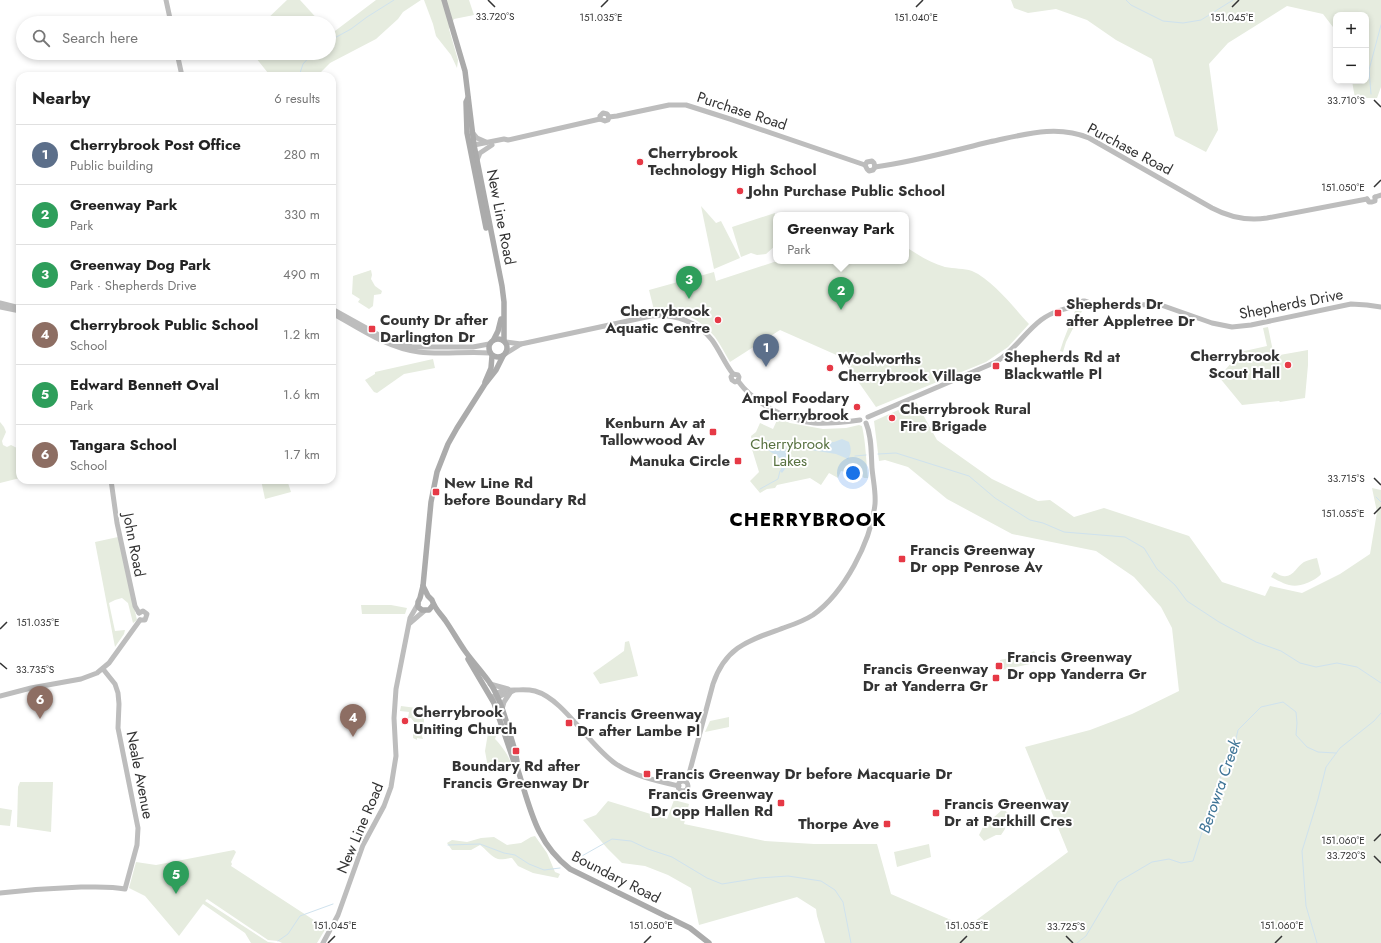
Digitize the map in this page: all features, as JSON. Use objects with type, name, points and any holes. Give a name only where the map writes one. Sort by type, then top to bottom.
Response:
[{"type":"main road","points":[[166,0],[169,16]]},
{"type":"main road","name":"New Line Road","points":[[444,0],[465,71],[468,98],[470,102],[473,147],[477,160],[502,286],[505,342]]},
{"type":"main road","points":[[179,60],[181,72]]},
{"type":"main road","name":"New Line Road","points":[[468,98],[466,102],[473,147],[500,297],[500,324],[492,341]]},
{"type":"main road","name":"Purchase Road","points":[[490,144],[505,142],[508,140],[600,119],[605,121],[608,120],[608,117],[669,105],[686,105],[866,165],[866,168],[869,171],[873,170],[875,167],[1035,132],[1060,131],[1078,134],[1089,138],[1212,208],[1240,218],[1267,218],[1368,199],[1368,201],[1372,202],[1375,200],[1375,197],[1381,195]]},
{"type":"main road","points":[[472,131],[477,138],[490,144]]},
{"type":"main road","points":[[473,147],[490,144]]},
{"type":"main road","points":[[477,160],[480,153],[490,144]]},
{"type":"main road","points":[[0,303],[16,307]]},
{"type":"main road","name":"Shepherds Drive","points":[[868,417],[996,362],[1007,354],[1043,318],[1059,310],[1081,305],[1087,308],[1089,304],[1161,305],[1212,323],[1232,327],[1251,325],[1350,304],[1368,304],[1381,307]]},
{"type":"main road","points":[[0,307],[16,310]]},
{"type":"main road","points":[[336,311],[386,339],[412,347],[473,347],[499,338],[505,342],[521,344],[638,319],[665,316],[683,320],[700,328],[713,342],[733,374],[738,375],[738,381],[756,400],[792,418],[813,423],[824,424],[860,420],[863,423],[866,423]]},
{"type":"main road","points":[[336,315],[379,340],[396,347],[419,352],[491,354],[498,357],[504,355],[521,344]]},
{"type":"main road","points":[[485,384],[490,368],[491,354],[488,348],[492,341]]},
{"type":"main road","points":[[427,611],[420,609],[418,604],[423,586],[431,502],[439,466],[456,428],[496,370],[504,355],[507,348],[505,342]]},
{"type":"main road","points":[[495,696],[512,691],[525,690],[533,691],[550,698],[601,752],[621,767],[640,776],[679,786],[681,790],[686,790],[688,785],[686,781],[712,684],[716,673],[724,661],[746,642],[801,621],[821,609],[841,587],[865,544],[875,502],[870,435],[866,423],[868,421],[868,417],[863,415],[860,420]]},
{"type":"main road","name":"John Road","points":[[112,484],[117,523],[135,606],[139,612]]},
{"type":"main road","points":[[410,622],[427,611],[433,605],[432,600],[428,596],[423,586]]},
{"type":"main road","points":[[420,598],[428,596]]},
{"type":"main road","name":"New Line Road","points":[[323,943],[338,915],[363,845],[384,806],[391,787],[396,756],[394,718],[396,689],[410,618],[418,604]]},
{"type":"main road","name":"Boundary Road","points":[[433,605],[466,653],[490,684],[502,709],[518,761],[517,767]]},
{"type":"main road","points":[[0,696],[31,688],[81,679],[97,673],[109,663],[140,620],[145,620],[147,614],[143,611],[139,612],[138,616],[140,620]]},
{"type":"main road","name":"Boundary Road","points":[[427,611],[444,619]]},
{"type":"main road","name":"Boundary Road","points":[[466,653],[469,661],[495,696],[499,715],[534,821],[540,835],[549,849],[562,863],[578,873],[690,928],[709,943]]},
{"type":"main road","name":"Neale Avenue","points":[[0,893],[90,887],[125,889],[137,845],[138,828],[118,728],[118,694],[115,684],[103,668]]},
{"type":"main road","points":[[490,684],[512,691]]},
{"type":"main road","points":[[502,709],[504,702],[512,691]]},
{"type":"main road","points":[[679,786],[681,781],[686,781]]},
{"type":"green space","points":[[287,0],[300,0],[315,16],[270,16]]},
{"type":"green space","points":[[376,0],[421,0],[403,12],[398,19],[376,39],[336,60],[336,30]]},
{"type":"green space","points":[[424,0],[469,0],[474,15],[454,19],[449,29],[458,60],[457,68],[451,55],[436,36]]},
{"type":"green space","points":[[1011,0],[1381,0],[1381,87],[1377,98],[1355,98],[1353,84],[1369,84],[1369,12],[1333,12],[1333,27],[1323,14],[1287,6],[1228,43],[1209,64],[1218,130],[1206,152],[1175,136],[1152,59],[1116,40],[1087,20],[1056,9],[1028,13],[1014,8]]},
{"type":"green space","points":[[258,60],[336,60],[330,63],[321,72],[267,72]]},
{"type":"green space","points":[[701,206],[716,223],[721,221],[740,258],[714,269]]},
{"type":"green space","points":[[773,214],[773,248],[766,254],[757,255],[751,253],[741,257],[732,227]]},
{"type":"green space","points":[[909,249],[925,258],[948,268],[969,270],[980,275],[1003,295],[1029,324],[1008,347],[986,362],[876,407],[841,357],[780,330],[730,362],[715,337],[709,330],[696,320],[672,311],[654,310],[649,290],[714,272],[716,281],[773,262],[773,264],[909,264]]},
{"type":"green space","points":[[371,270],[371,279],[375,286],[382,291],[381,294],[374,295],[373,306],[369,309],[358,302],[360,299],[352,294],[353,276]]},
{"type":"green space","points":[[1075,311],[1082,311],[1066,342],[1063,352],[1060,351],[1063,341]]},
{"type":"green space","points":[[1268,327],[1274,356],[1308,350],[1305,398],[1280,402],[1242,405],[1219,377],[1232,362],[1235,363],[1240,352],[1267,346],[1263,328]]},
{"type":"green space","points":[[433,359],[435,368],[404,374],[377,393],[374,392],[365,380],[375,374],[375,372]]},
{"type":"green space","points":[[916,402],[937,440],[992,479],[1038,501],[1050,500],[1074,517],[1104,508],[1189,536],[1222,582],[1265,596],[1270,586],[1302,593],[1340,574],[1370,554],[1377,512],[1372,488],[1381,490],[1381,943],[825,943],[816,909],[797,897],[699,925],[691,888],[668,875],[645,866],[622,863],[607,848],[583,820],[596,815],[608,801],[667,819],[674,800],[689,804],[684,824],[765,841],[814,844],[877,844],[891,894],[967,927],[1068,852],[1025,747],[1090,730],[1132,714],[1179,691],[1172,628],[1161,607],[1134,577],[1096,551],[1012,534],[947,499],[908,467],[885,460],[879,461],[874,421]]},
{"type":"green space","name":"Cherrybrook Lakes","points":[[778,418],[790,423],[823,429],[846,428],[859,425],[862,426],[868,478],[864,478],[854,470],[851,473],[841,471],[838,478],[829,473],[821,485],[810,478],[777,485],[775,488],[767,489],[760,493],[750,481],[759,472],[751,446],[751,436],[756,432],[760,423],[773,429]]},
{"type":"green space","points":[[0,422],[6,432],[2,441],[3,445],[7,447],[11,445],[16,448],[16,479],[0,483]]},
{"type":"green space","points":[[262,484],[288,484],[291,492],[265,499]]},
{"type":"green space","points":[[118,537],[137,620],[133,623],[128,603],[122,598],[109,603],[115,631],[125,630],[115,647],[95,542]]},
{"type":"green space","points":[[1317,558],[1321,574],[1307,583],[1293,586],[1271,577],[1274,572],[1282,576],[1290,575],[1304,562]]},
{"type":"green space","points":[[361,605],[391,605],[407,608],[405,614],[362,614]]},
{"type":"green space","points":[[629,641],[638,676],[600,684],[593,673],[624,651],[625,642]]},
{"type":"green space","points":[[1034,651],[1038,660],[1030,664],[1002,670],[1000,660],[1029,654]]},
{"type":"green space","points":[[401,706],[424,709],[424,728],[421,728],[423,739],[417,738],[417,740],[413,738],[415,723],[411,718],[408,718],[409,712],[400,711]]},
{"type":"green space","points":[[729,717],[729,727],[705,732],[710,721]]},
{"type":"green space","points":[[488,733],[497,733],[495,739],[510,761],[511,769],[489,773],[485,751]]},
{"type":"green space","points":[[20,782],[53,782],[51,832],[17,827],[18,787]]},
{"type":"green space","points":[[0,808],[12,810],[10,826],[0,825]]},
{"type":"green space","points":[[1003,809],[1008,813],[1005,829],[1001,835],[996,835],[984,841],[979,835],[983,827]]},
{"type":"green space","points":[[535,836],[547,853],[555,872],[560,874],[558,878],[533,873],[518,866],[512,858],[495,858],[480,845],[471,850],[452,850],[447,843],[452,840],[467,842],[481,838],[494,837],[507,845],[521,843]]},
{"type":"green space","points":[[929,844],[931,857],[897,867],[894,852]]},
{"type":"green space","points":[[234,850],[236,852],[231,862],[231,866],[326,928],[317,943],[282,943],[268,940],[207,899],[205,901],[268,942],[276,943],[251,943],[245,933],[203,904],[179,936],[145,896],[129,888],[136,862],[156,865]]},
{"type":"water","points":[[842,439],[850,444],[851,453],[848,459],[836,454],[811,450],[804,445],[806,443],[834,442]]},
{"type":"water","points":[[762,440],[777,443],[788,452],[790,462],[782,473],[780,471],[783,463],[781,459],[766,448]]},
{"type":"waterway","points":[[336,37],[351,29],[394,0]]},
{"type":"waterway","points":[[1126,0],[1131,5],[1163,21],[1183,23],[1201,20],[1233,0]]},
{"type":"waterway","points":[[1371,94],[1369,70],[1381,25]]},
{"type":"waterway","points":[[300,72],[303,64],[307,60]]},
{"type":"waterway","points":[[786,449],[804,445]]},
{"type":"waterway","points":[[878,454],[896,453],[969,476],[995,498],[1030,520],[1043,523],[1064,532],[1125,537],[1144,548],[1157,569],[1175,585],[1187,601],[1219,622],[1256,642],[1281,651],[1300,663],[1316,667],[1337,663],[1357,667],[1381,683]]},
{"type":"waterway","points":[[855,456],[866,455]]},
{"type":"waterway","points":[[760,489],[778,479],[780,471]]},
{"type":"waterway","points":[[1376,497],[1381,502]]},
{"type":"waterway","name":"Berowra Creek","points":[[1077,943],[1086,936],[1118,882],[1152,862],[1169,859],[1181,863],[1193,861],[1213,797],[1234,747],[1238,730],[1261,707],[1283,702],[1296,712],[1296,735],[1307,747],[1318,752],[1336,753]]},
{"type":"waterway","points":[[1317,943],[1306,906],[1302,851],[1326,767],[1340,748],[1374,721],[1381,713]]},
{"type":"waterway","points":[[573,861],[612,839],[631,841],[648,849],[672,857],[707,878],[722,884],[759,878],[788,876],[821,881],[835,890],[843,902],[851,943]]},
{"type":"waterway","points":[[448,845],[480,844],[504,853],[515,855],[529,864],[544,870],[560,868]]},
{"type":"waterway","points":[[278,941],[288,934],[300,916],[333,904]]},
{"type":"place","name":"Cherrybrook Technology High School","points":[[640,162]]},
{"type":"place","name":"John Purchase Public School","points":[[740,191]]},
{"type":"place","name":"Greenway Dog Park","points":[[689,299]]},
{"type":"place","name":"Greenway Park","points":[[841,310]]},
{"type":"place","name":"Shepherds Dr after Appletree Dr","points":[[1058,313]]},
{"type":"place","name":"Cherrybrook Aquatic Centre","points":[[718,320]]},
{"type":"place","name":"County Dr after Darlington Dr","points":[[372,329]]},
{"type":"place","name":"Cherrybrook Scout Hall","points":[[1288,365]]},
{"type":"place","name":"Shepherds Rd at Blackwattle Pl","points":[[996,366]]},
{"type":"place","name":"Cherrybrook Post Office","points":[[766,367]]},
{"type":"place","name":"Woolworths Cherrybrook Village","points":[[830,368]]},
{"type":"place","name":"Ampol Foodary Cherrybrook","points":[[857,407]]},
{"type":"place","name":"Cherrybrook Rural Fire Brigade","points":[[892,418]]},
{"type":"place","name":"Kenburn Av at Tallowwood Av","points":[[713,432]]},
{"type":"place","name":"Manuka Circle","points":[[738,461]]},
{"type":"place","name":"New Line Rd before Boundary Rd","points":[[436,492]]},
{"type":"place","name":"Francis Greenway Dr opp Penrose Av","points":[[902,559]]},
{"type":"place","name":"Francis Greenway Dr opp Yanderra Gr","points":[[999,666]]},
{"type":"place","name":"Francis Greenway Dr at Yanderra Gr","points":[[996,678]]},
{"type":"place","name":"Tangara School","points":[[40,719]]},
{"type":"place","name":"Cherrybrook Uniting Church","points":[[405,721]]},
{"type":"place","name":"Francis Greenway Dr after Lambe Pl","points":[[569,723]]},
{"type":"place","name":"Cherrybrook Public School","points":[[353,737]]},
{"type":"place","name":"Boundary Rd after Francis Greenway Dr","points":[[516,751]]},
{"type":"place","name":"Francis Greenway Dr before Macquarie Dr","points":[[647,774]]},
{"type":"place","name":"Francis Greenway Dr opp Hallen Rd","points":[[781,803]]},
{"type":"place","name":"Francis Greenway Dr at Parkhill Cres","points":[[936,813]]},
{"type":"place","name":"Thorpe Ave","points":[[887,824]]},
{"type":"place","name":"Edward Bennett Oval","points":[[176,894]]},
{"type":"district","name":"CHERRYBROOK","points":[[808,519]]}]
